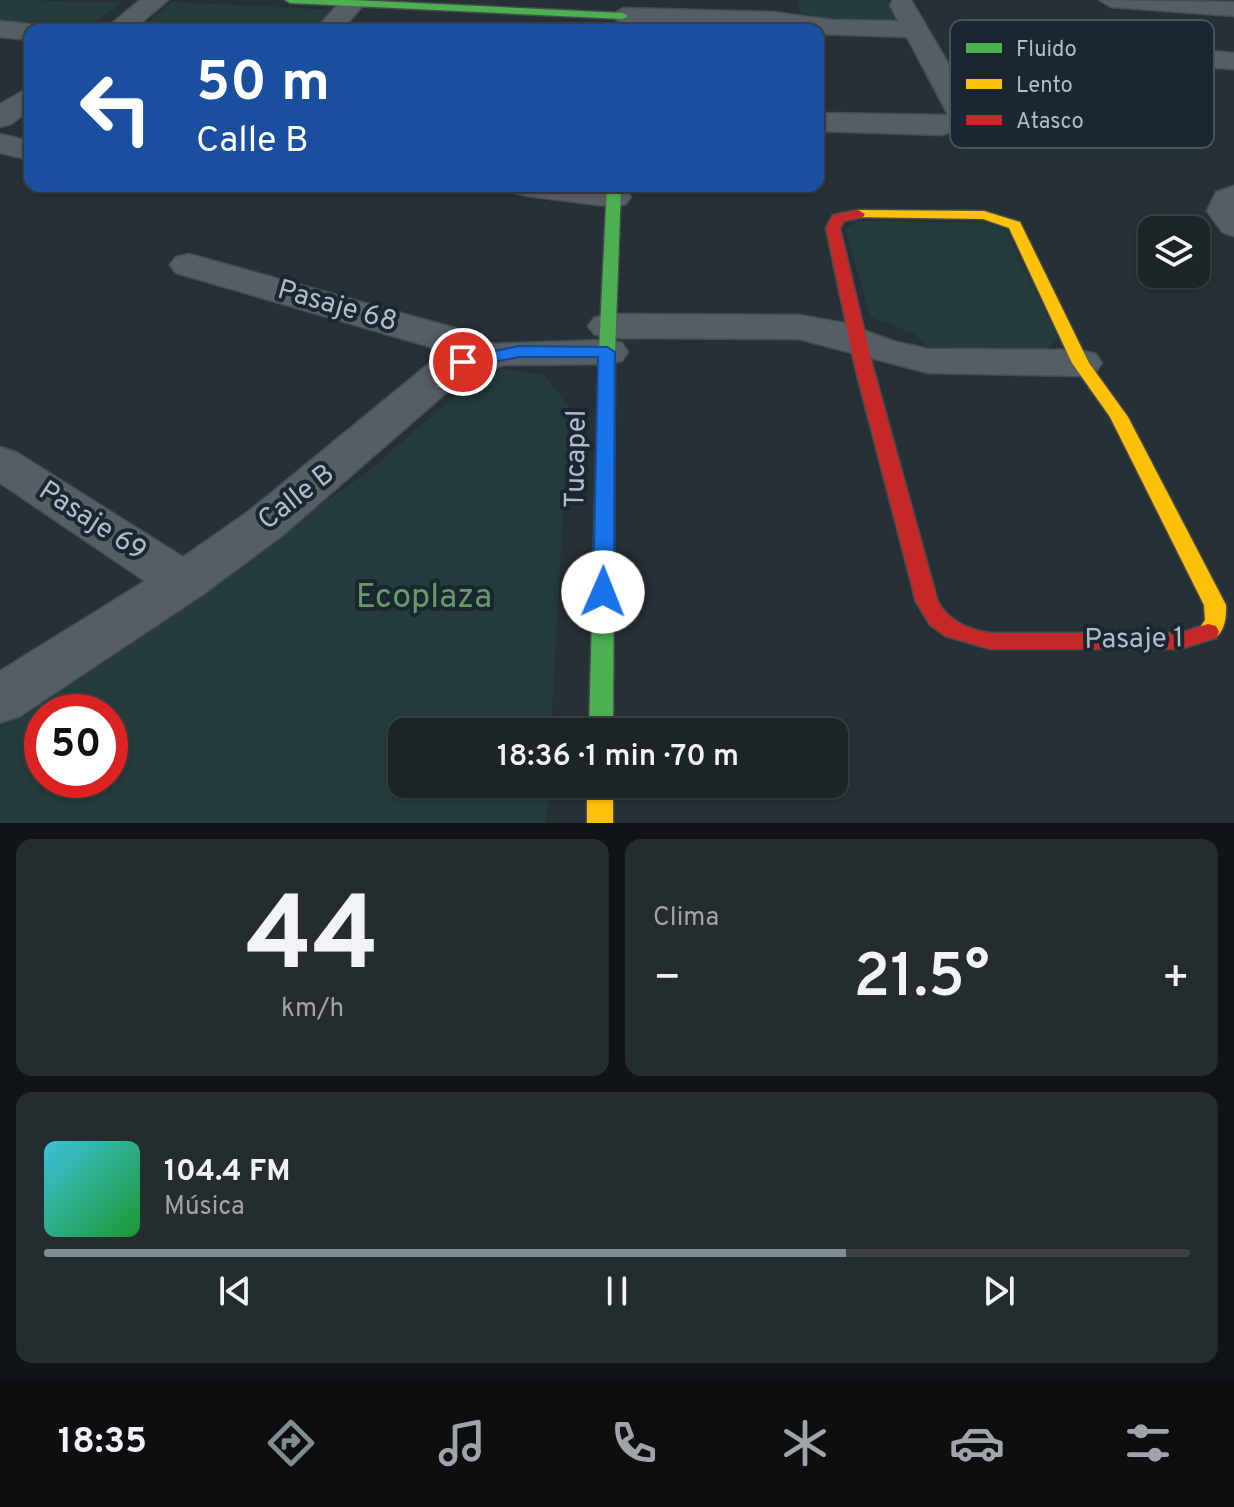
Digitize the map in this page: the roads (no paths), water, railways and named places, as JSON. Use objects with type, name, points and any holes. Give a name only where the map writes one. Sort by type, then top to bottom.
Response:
[{"type":"street","points":[[125,24],[156,0]]},
{"type":"street","points":[[290,0],[427,3],[772,24]]},
{"type":"street","points":[[788,0],[793,14],[803,24]]},
{"type":"street","points":[[900,0],[950,91]]},
{"type":"street","points":[[1111,0],[1189,3],[1234,9]]},
{"type":"street","points":[[334,24],[353,3]]},
{"type":"street","points":[[824,27],[914,29]]},
{"type":"street","points":[[0,29],[24,31]]},
{"type":"street","points":[[1214,59],[1234,61]]},
{"type":"street","points":[[824,122],[950,124]]},
{"type":"street","points":[[0,143],[24,149]]},
{"type":"street","name":"Tucapel","points":[[601,718],[607,339],[614,192]]},
{"type":"street","name":"Pasaje 1","points":[[858,214],[984,215],[1008,221],[1019,231],[1081,363],[1119,417],[1215,605],[1216,624],[1199,639],[990,641],[960,635],[936,621],[927,602],[860,343],[833,228],[838,218],[858,214]]},
{"type":"street","name":"Pasaje 68","points":[[189,265],[441,337],[482,356]]},
{"type":"street","name":"Calle B","points":[[0,700],[184,582],[334,469],[435,379],[482,356],[607,339],[799,327],[928,361],[1081,363]]},
{"type":"street","name":"Pasaje 69","points":[[0,462],[184,582]]},
{"type":"street","points":[[600,798],[600,823]]},
{"type":"park label","name":"Ecoplaza","points":[[424,598]]}]
